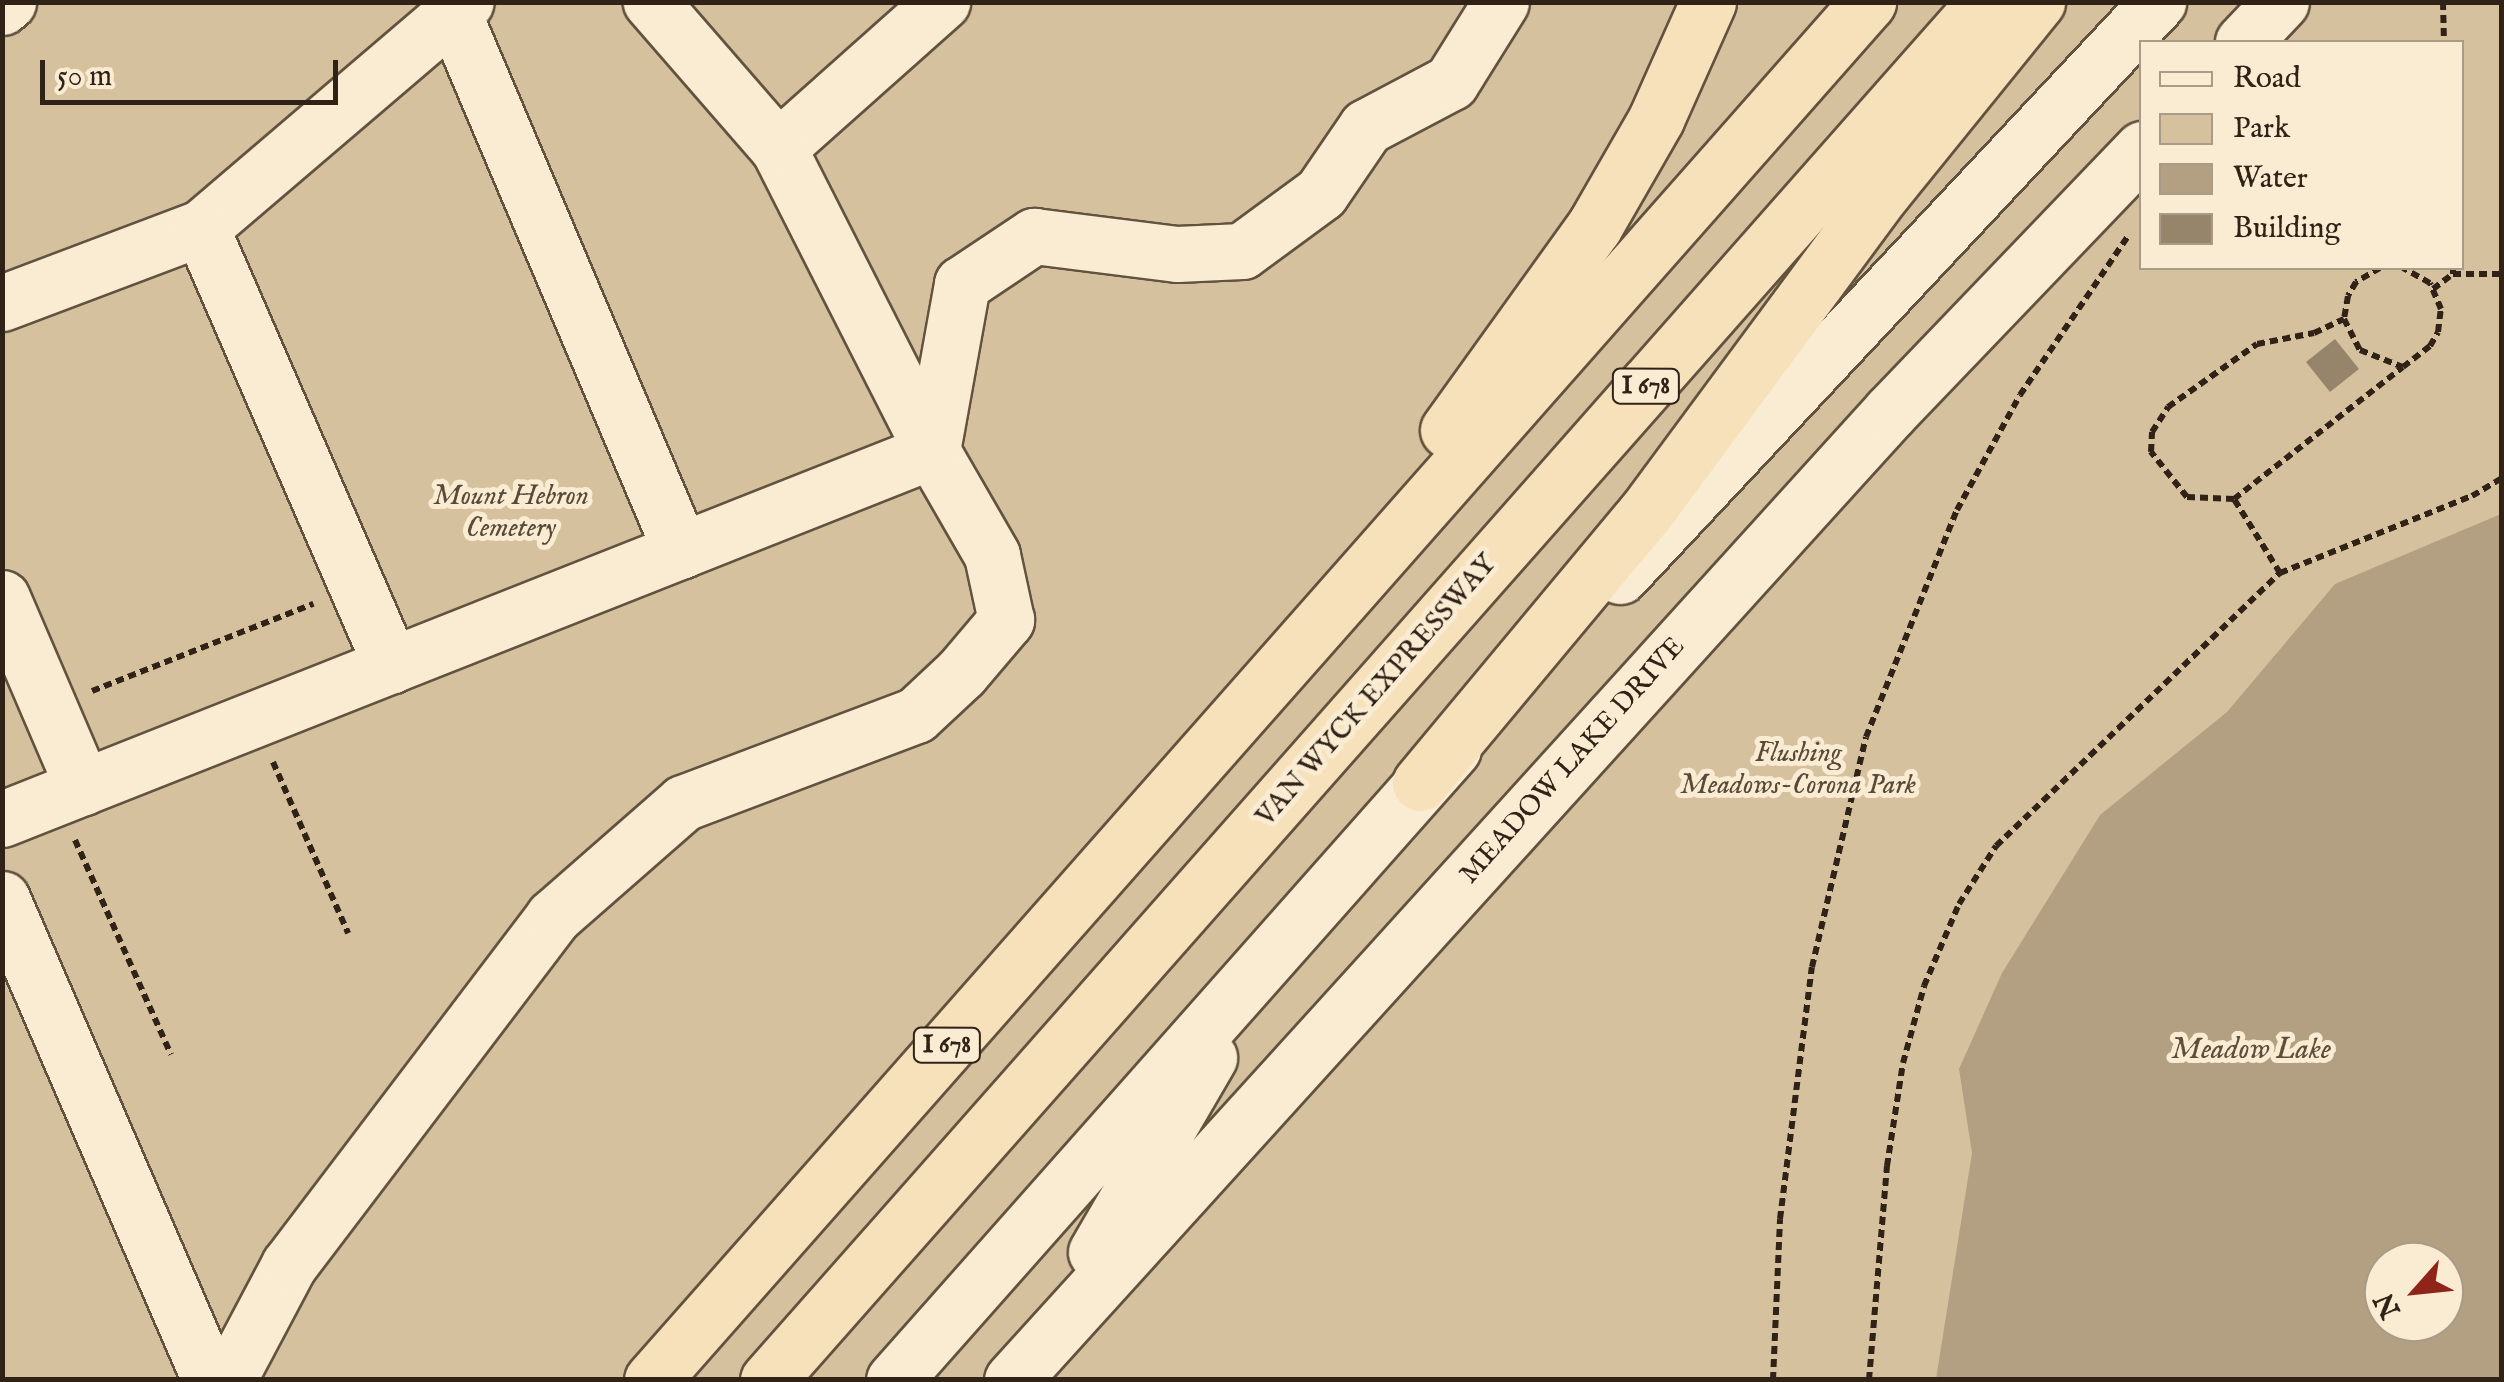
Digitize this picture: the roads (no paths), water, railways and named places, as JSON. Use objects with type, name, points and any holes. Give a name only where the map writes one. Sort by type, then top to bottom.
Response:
[{"type":"highway","points":[[1242,712],[1594,227],[1656,119],[1708,2]]},
{"type":"highway","name":"I 678","points":[[652,1380],[1868,2]]},
{"type":"highway","name":"VAN WYCK EXPRESSWAY","points":[[768,1380],[1985,2]]},
{"type":"highway","points":[[1420,783],[1646,512],[1883,192],[2037,2]]},
{"type":"street","points":[[228,1380],[290,1265],[554,918],[682,803],[916,715],[962,673],[1006,620],[992,554],[932,451],[778,148],[651,2]]},
{"type":"street","points":[[778,148],[942,2]]},
{"type":"street","points":[[932,451],[962,284],[1034,236],[1177,254],[1242,251],[1321,193],[1366,128],[1451,82],[1502,2]]},
{"type":"street","points":[[894,1380],[1420,783],[1664,532],[2158,2]]},
{"type":"street","points":[[2246,40],[2280,2]]},
{"type":"street","points":[[2,303],[201,228],[459,8],[680,551]]},
{"type":"street","name":"MEADOW LAKE DRIVE","points":[[1027,1362],[1891,411],[2139,152]]},
{"type":"street","points":[[201,228],[392,665]]},
{"type":"street","points":[[2,819],[932,451]]},
{"type":"street","points":[[2,598],[49,708],[70,793]]},
{"type":"street","points":[[2,898],[210,1380]]},
{"type":"street","points":[[1027,1362],[1294,924]]},
{"type":"water","name":"Meadow Lake","points":[[2501,514],[2501,1379],[1936,1379],[1972,1153],[1959,1069],[2002,973],[2100,815],[2227,712],[2335,584]]},
{"type":"park label","name":"Mount Hebron Cemetery","points":[[511,513]]},
{"type":"park label","name":"Flushing Meadows-Corona Park","points":[[1798,770]]}]
